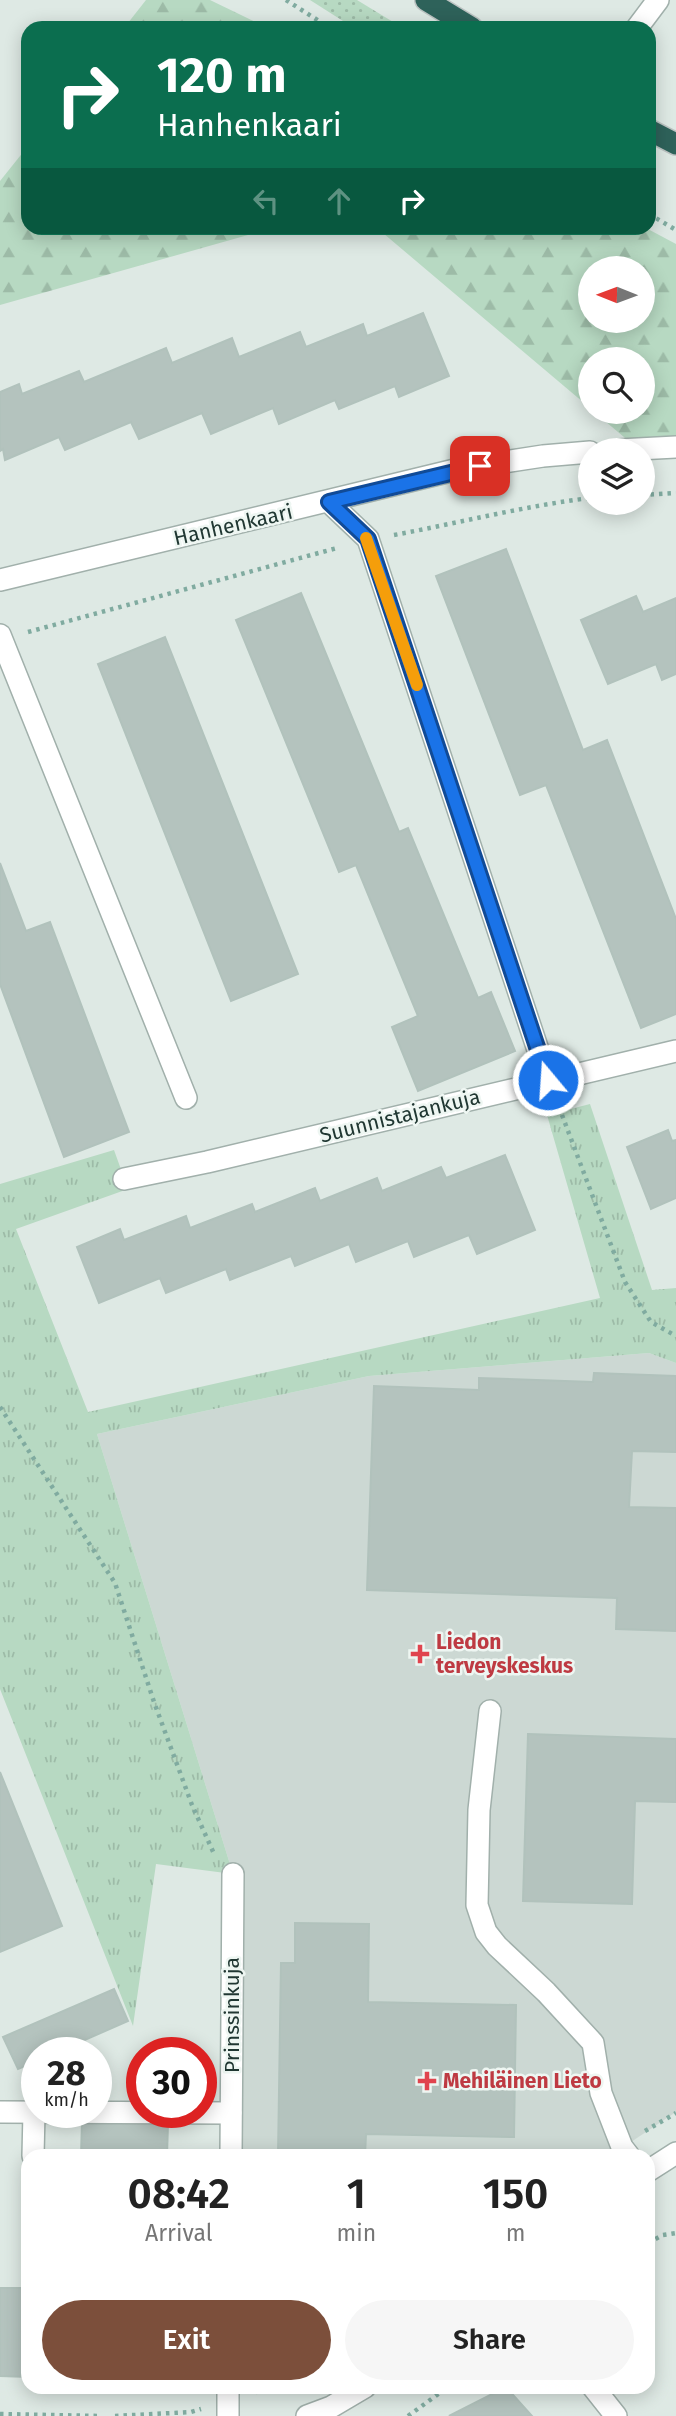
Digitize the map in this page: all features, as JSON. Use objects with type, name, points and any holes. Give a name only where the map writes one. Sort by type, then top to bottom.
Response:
[{"type":"highway","points":[[426,0],[460,21]]},
{"type":"highway","points":[[656,134],[676,144]]},
{"type":"street","points":[[642,21],[658,0]]},
{"type":"street","points":[[655,448],[676,447]]},
{"type":"street","name":"Hanhenkaari","points":[[0,580],[459,469],[578,453]]},
{"type":"street","points":[[329,502],[368,539],[548,1080]]},
{"type":"street","points":[[1,636],[186,1098]]},
{"type":"street","name":"Suunnistajankuja","points":[[124,1179],[207,1162],[676,1051]]},
{"type":"street","points":[[489,1711],[479,1810],[477,1905],[486,1931],[497,1946],[546,1992],[593,2043],[601,2093],[624,2149]]},
{"type":"street","name":"Prinssinkuja","points":[[231,2149],[233,1874]]},
{"type":"street","points":[[1,2110],[21,2111]]},
{"type":"street","points":[[112,2112],[232,2113]]},
{"type":"street","points":[[33,2149],[34,2128]]},
{"type":"street","points":[[655,2166],[676,2153]]},
{"type":"street","points":[[307,2416],[331,2407],[353,2394]]},
{"type":"street","points":[[599,2394],[616,2416]]},
{"type":"path","points":[[286,0],[319,21]]},
{"type":"path","points":[[656,218],[676,229]]},
{"type":"path","points":[[655,494],[676,493]]},
{"type":"path","points":[[1,636],[27,632],[368,539],[578,500]]},
{"type":"path","points":[[548,1080],[625,1282],[651,1322],[676,1336]]},
{"type":"path","points":[[0,1407],[115,1583],[154,1702],[192,1805],[214,1855],[233,1874]]},
{"type":"path","points":[[655,2239],[676,2233]]},
{"type":"path","points":[[115,2416],[191,2412],[250,2394]]},
{"type":"path","points":[[408,2416],[438,2394]]},
{"type":"path","points":[[0,2414],[101,2416]]},
{"type":"shaded area","name":"Liedon terveyskeskus","points":[[649,1353],[676,1363],[676,2112],[620,2149],[242,2149],[233,1874],[97,1434],[369,1376]]},
{"type":"green space","points":[[146,0],[210,0],[254,21],[130,21]]},
{"type":"green space","points":[[310,0],[357,0],[392,21],[343,21]]},
{"type":"green space","points":[[21,155],[21,235],[248,235],[0,305],[0,181]]},
{"type":"green space","points":[[656,233],[676,244],[676,447],[655,448],[655,438],[625,438],[608,424],[655,424],[655,347],[578,347],[578,398],[385,235]]},
{"type":"green space","points":[[590,1104],[652,1290],[676,1288],[676,1363],[649,1353],[369,1376],[97,1434],[233,1874],[156,1864],[133,2026],[0,1689],[0,1184],[114,1150],[128,1189],[16,1229],[88,1412],[600,1298],[547,1115]]},
{"type":"building","points":[[423,313],[449,376],[399,397],[395,386],[339,409],[335,400],[279,424],[273,408],[211,434],[202,413],[139,439],[131,422],[65,450],[59,437],[5,460],[3,449],[0,451],[0,392],[19,384],[22,394],[79,371],[84,382],[166,348],[172,363],[232,338],[239,357],[300,332],[306,347],[363,324],[367,336]]},
{"type":"building","points":[[506,549],[583,750],[607,740],[676,919],[676,1014],[641,1028],[546,785],[520,795],[436,576]]},
{"type":"building","points":[[301,593],[399,832],[408,828],[478,998],[491,992],[515,1051],[418,1091],[392,1027],[418,1016],[356,865],[339,872],[236,620]]},
{"type":"building","points":[[636,596],[643,612],[676,598],[676,674],[662,680],[656,664],[608,684],[581,620]]},
{"type":"building","points":[[165,637],[298,974],[231,1001],[98,664]]},
{"type":"building","points":[[0,863],[26,931],[50,922],[129,1132],[64,1157],[0,984]]},
{"type":"building","points":[[668,1130],[672,1141],[676,1140],[676,1198],[651,1209],[627,1147]]},
{"type":"building","points":[[505,1155],[535,1230],[477,1254],[469,1235],[414,1257],[408,1241],[356,1262],[349,1244],[295,1266],[291,1256],[230,1280],[226,1269],[166,1293],[160,1278],[99,1303],[77,1247],[120,1229],[124,1240],[186,1216],[190,1228],[252,1204],[255,1212],[315,1188],[320,1201],[377,1178],[382,1191],[441,1167],[446,1178]]},
{"type":"building","points":[[594,1373],[676,1376],[676,1452],[632,1451],[629,1507],[676,1508],[676,1631],[616,1629],[617,1598],[367,1590],[374,1386],[479,1390],[479,1378],[593,1382]]},
{"type":"building","points":[[528,1734],[676,1739],[676,1802],[635,1801],[632,1904],[523,1901]]},
{"type":"building","points":[[0,1772],[62,1926],[0,1952]]},
{"type":"building","points":[[295,1923],[369,1924],[368,2002],[516,2005],[514,2137],[366,2134],[365,2149],[278,2149],[281,1963],[295,1963]]},
{"type":"building","points":[[114,1989],[128,2021],[92,2037],[21,2037],[21,2068],[18,2069],[3,2037]]},
{"type":"building","points":[[112,2122],[126,2122],[126,2128],[168,2128],[167,2149],[81,2149],[82,2128],[112,2128]]},
{"type":"building","points":[[0,2288],[21,2288],[21,2377],[0,2376]]},
{"type":"building","points":[[492,2394],[512,2394],[532,2416],[449,2416]]},
{"type":"slow traffic","points":[[366,538],[417,685]]},
{"type":"place","name":"Liedon terveyskeskus","points":[[420,1654]]},
{"type":"place","name":"Mehiläinen Lieto","points":[[427,2081]]},
{"type":"route","points":[[480,466],[329,502],[368,539],[548,1080]]}]
